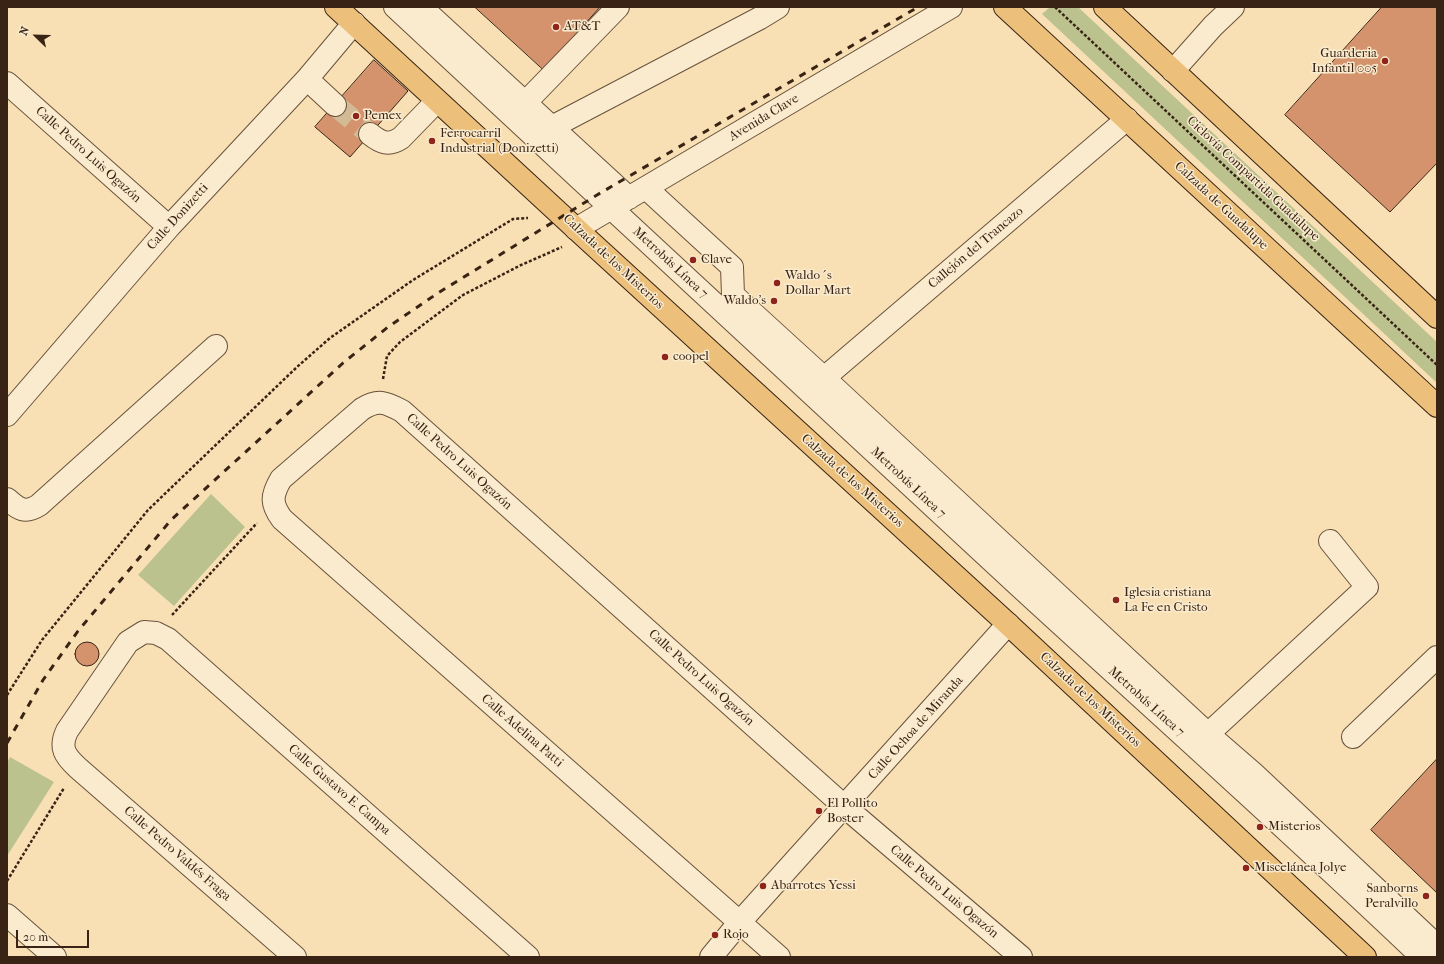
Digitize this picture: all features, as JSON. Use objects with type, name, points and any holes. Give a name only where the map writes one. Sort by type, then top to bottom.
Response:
[{"type":"main road","name":"Calzada de los Misterios","points":[[336,7],[553,208],[1008,624],[1365,957]]},
{"type":"main road","name":"Calzada de Guadalupe","points":[[1005,7],[1437,406]]},
{"type":"main road","points":[[1105,7],[1437,316]]},
{"type":"street","name":"Metrobús Línea 7","points":[[395,7],[1012,580],[1320,860],[1422,957]]},
{"type":"street","points":[[421,7],[552,127],[732,267],[734,295],[1208,734],[1253,773],[1437,946]]},
{"type":"street","points":[[526,103],[618,7]]},
{"type":"street","name":"Avenida Clave","points":[[581,233],[611,209],[951,7]]},
{"type":"street","points":[[1174,71],[1233,7]]},
{"type":"street","points":[[552,127],[763,11]]},
{"type":"street","name":"Calle Donizetti","points":[[7,415],[169,227],[307,79],[354,23]]},
{"type":"street","points":[[307,79],[335,105]]},
{"type":"street","name":"Calle Pedro Luis Ogazón","points":[[7,83],[169,227]]},
{"type":"street","points":[[370,134],[383,143],[389,144],[396,142],[437,101]]},
{"type":"street","name":"Callejón del Trancazo","points":[[824,378],[1127,119]]},
{"type":"street","points":[[7,499],[20,509],[33,509],[39,505],[216,346]]},
{"type":"street","points":[[274,502],[275,489],[281,480],[362,409],[370,404],[380,402]]},
{"type":"street","name":"Calle Pedro Luis Ogazón","points":[[380,402],[391,405],[402,411],[845,808],[1021,957]]},
{"type":"street","name":"Calle Adelina Patti","points":[[274,502],[276,510],[282,519],[779,957]]},
{"type":"street","points":[[1208,734],[1367,587],[1330,541]]},
{"type":"street","name":"Calle Ochoa de Miranda","points":[[710,957],[739,923],[845,808],[1008,624]]},
{"type":"street","name":"Calle Pedro Valdés Fraga","points":[[150,633],[128,642],[67,731],[63,739],[63,748],[67,756],[78,768],[295,957]]},
{"type":"street","name":"Calle Gustavo E. Campa","points":[[150,633],[168,639],[528,957]]},
{"type":"street","points":[[1353,737],[1437,657]]},
{"type":"street","points":[[7,915],[55,957]]},
{"type":"path","name":"Ciclovía Compartida Guadalupe","points":[[1055,7],[1437,366]]},
{"type":"path","points":[[7,695],[42,640],[148,510],[297,367],[330,338],[413,280],[513,219],[535,217],[553,208]]},
{"type":"path","points":[[380,402],[387,356],[400,342],[463,294],[581,233]]},
{"type":"path","points":[[150,633],[274,502]]},
{"type":"path","points":[[7,881],[67,782],[78,768]]},
{"type":"green space","points":[[1050,7],[1078,7],[1437,342],[1437,383],[1042,14]]},
{"type":"green space","points":[[211,494],[245,527],[174,606],[138,575]]},
{"type":"green space","points":[[10,757],[54,782],[7,856],[7,763]]},
{"type":"building","points":[[475,7],[600,7],[544,70]]},
{"type":"building","name":"Guarderia Infantil 005","points":[[1382,7],[1437,7],[1437,163],[1390,212],[1285,115]]},
{"type":"building","name":"Pemex","points":[[374,60],[408,91],[350,157],[315,127]]},
{"type":"building","points":[[87,642],[96,645],[99,654],[96,663],[87,666],[78,663],[75,654],[78,645]]},
{"type":"building","points":[[1437,759],[1437,893],[1371,830]]},
{"type":"tunnel","points":[[335,105],[370,134]]},
{"type":"railway","points":[[7,743],[43,680],[78,631],[171,520],[343,363],[388,327],[438,293],[597,195],[918,7]]},
{"type":"place","name":"AT&T","points":[[556,27]]},
{"type":"place","name":"Guarderia Infantil 005","points":[[1385,61]]},
{"type":"place","name":"Pemex","points":[[356,116]]},
{"type":"place","name":"Ferrocarril Industrial (Donizetti)","points":[[432,141]]},
{"type":"place","name":"Clave","points":[[693,260]]},
{"type":"place","name":"Waldo´s Dollar Mart","points":[[777,283]]},
{"type":"place","name":"Waldo's","points":[[774,301]]},
{"type":"place","name":"coopel","points":[[665,357]]},
{"type":"place","name":"Iglesia cristiana La Fe en Cristo","points":[[1116,600]]},
{"type":"place","name":"El Pollito Boster","points":[[819,811]]},
{"type":"place","name":"Misterios","points":[[1260,827]]},
{"type":"place","name":"Miscelánea Jolye","points":[[1246,868]]},
{"type":"place","name":"Abarrotes Yessi","points":[[763,886]]},
{"type":"place","name":"Sanborns Peralvillo","points":[[1426,896]]},
{"type":"place","name":"Rojo","points":[[715,935]]}]
